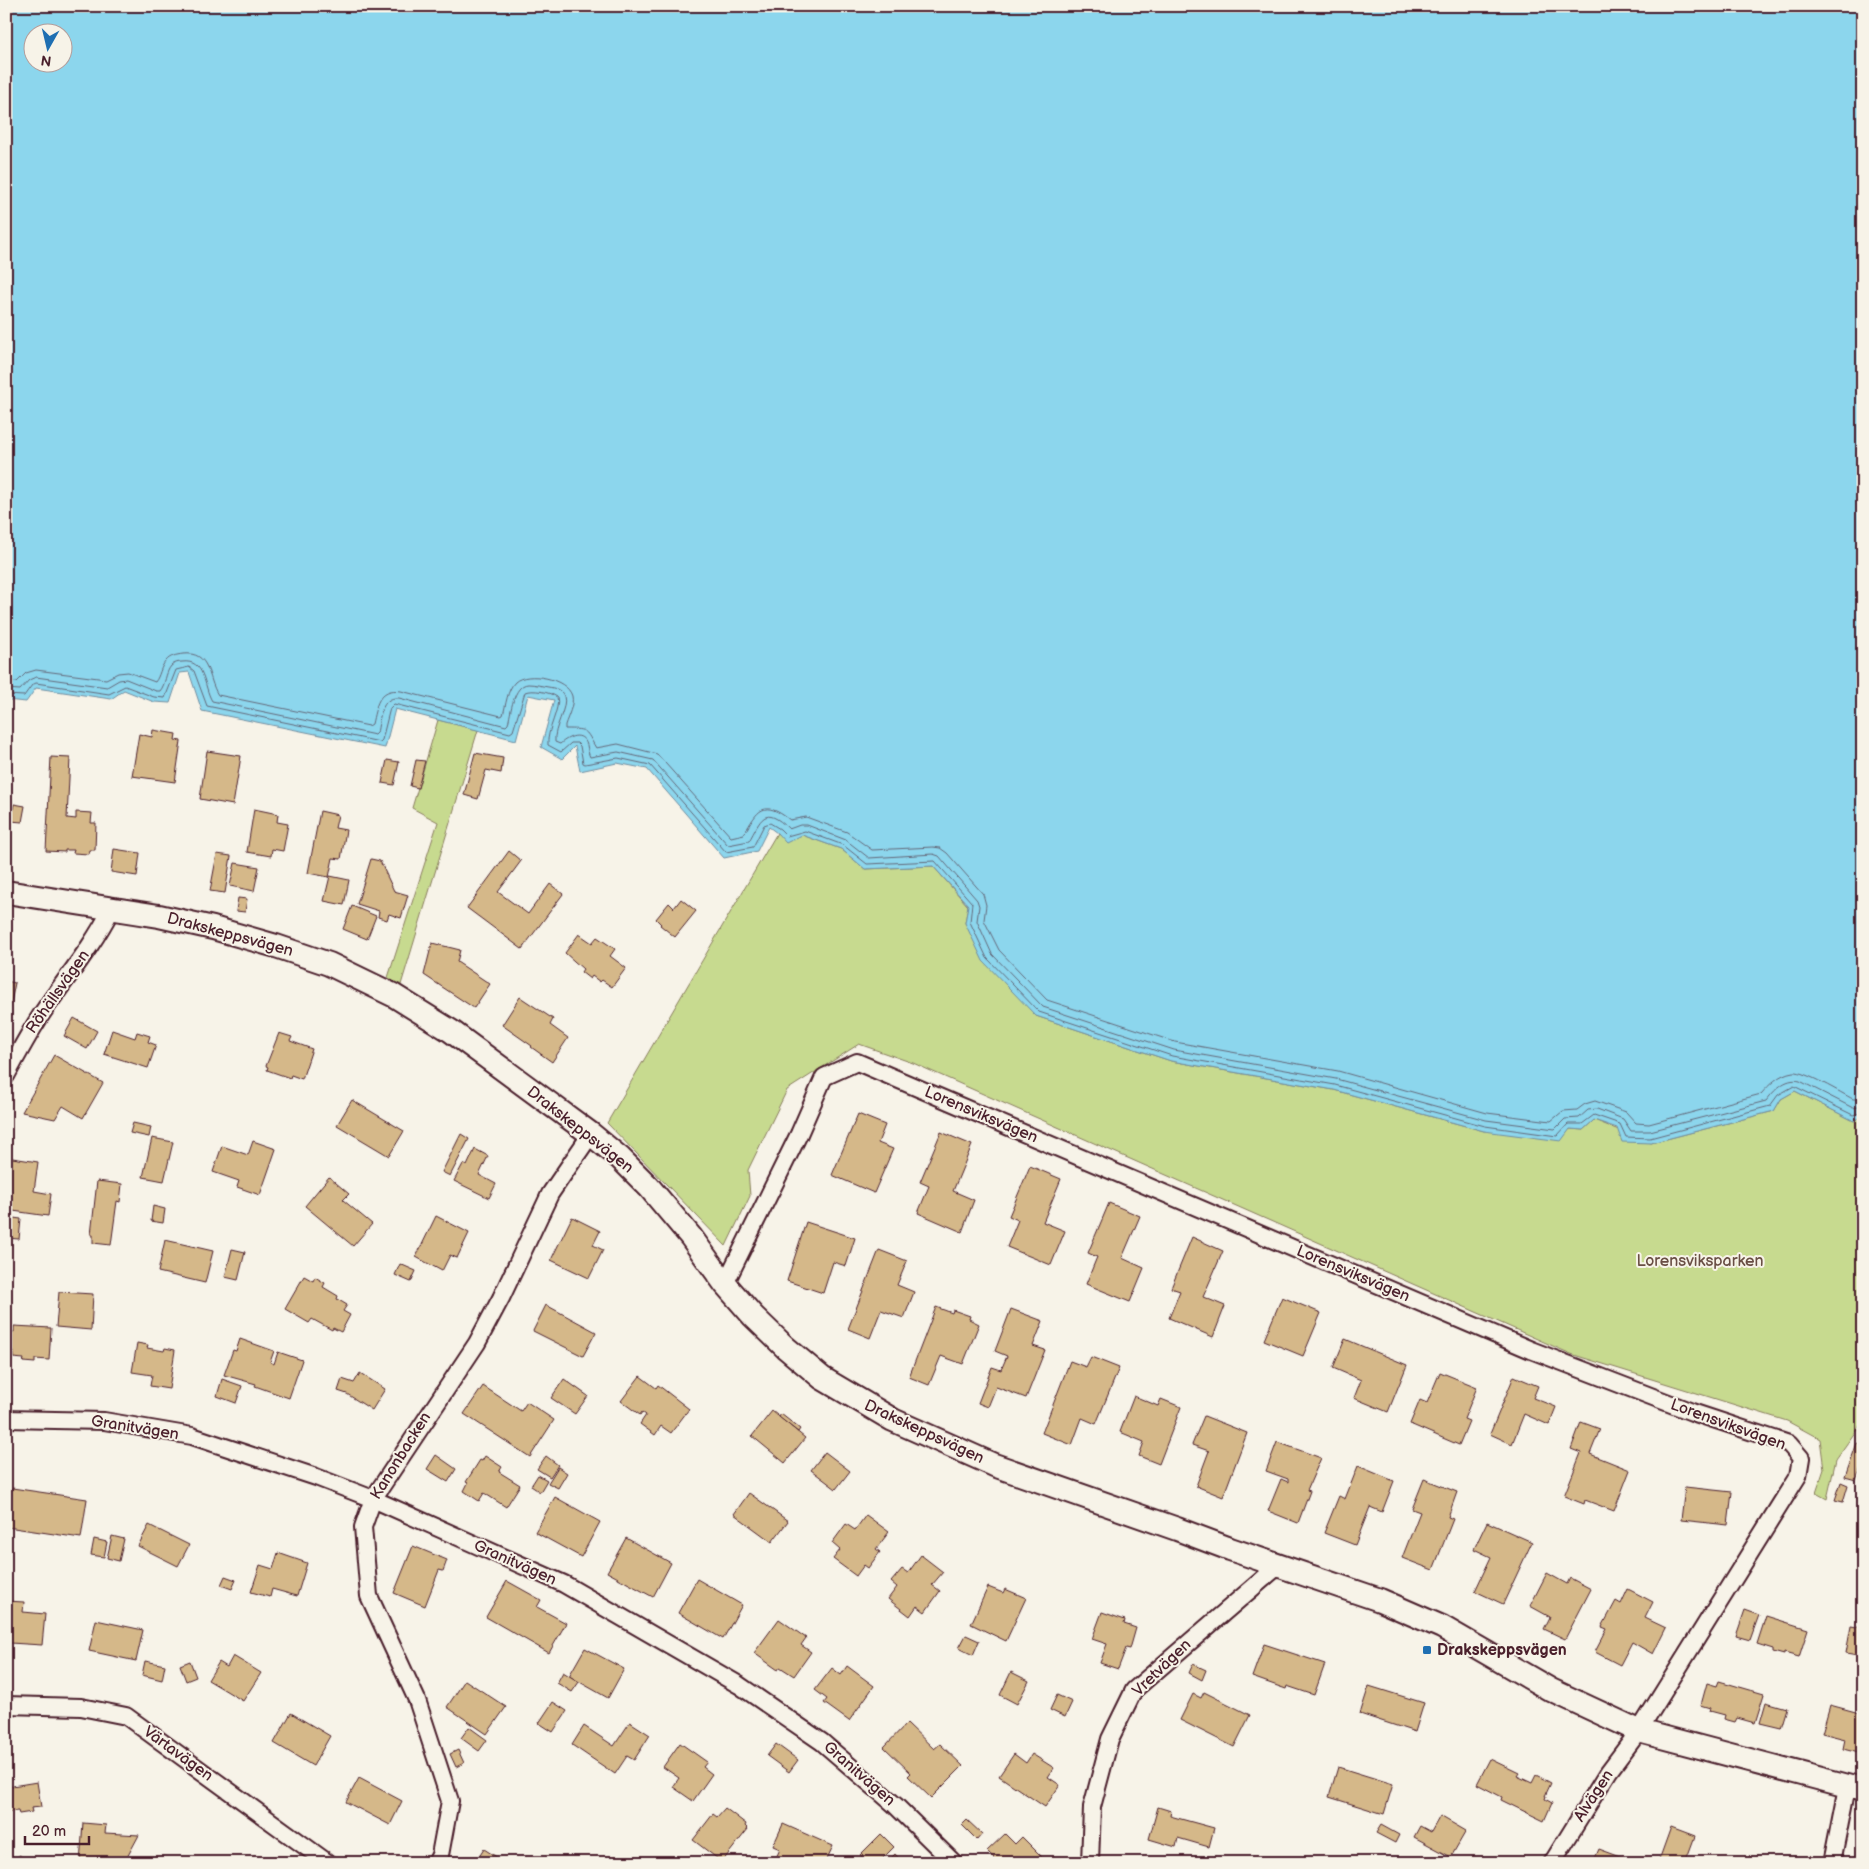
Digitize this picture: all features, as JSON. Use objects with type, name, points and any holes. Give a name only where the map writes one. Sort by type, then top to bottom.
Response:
[{"type":"street","name":"Drakskeppsvägen","points":[[6,892],[111,910],[159,916],[276,946],[329,964],[393,995],[451,1031],[591,1134],[620,1158],[649,1187],[691,1237],[725,1284],[753,1316],[809,1368],[861,1403],[892,1420],[994,1465],[1278,1566],[1374,1598],[1442,1627],[1551,1690],[1640,1731],[1855,1789]]},
{"type":"street","name":"Röhällsvägen","points":[[6,1076],[28,1035],[75,969],[111,910]]},
{"type":"street","name":"Lorensviksvägen","points":[[725,1284],[799,1134],[824,1077],[857,1062],[1531,1350],[1692,1412],[1789,1444],[1801,1458],[1798,1476],[1640,1731]]},
{"type":"street","name":"Kanonbacken","points":[[436,1863],[440,1855],[450,1800],[417,1700],[370,1596],[363,1527],[373,1498],[476,1343],[501,1298],[550,1194],[591,1134]]},
{"type":"street","name":"Granitvägen","points":[[6,1419],[104,1421],[192,1436],[373,1498],[564,1584],[739,1685],[822,1742],[896,1805],[954,1863]]},
{"type":"street","name":"Vretvägen","points":[[1090,1863],[1092,1807],[1110,1739],[1134,1690],[1278,1566]]},
{"type":"street","name":"Värtavägen","points":[[6,1705],[81,1707],[126,1716],[328,1863]]},
{"type":"street","name":"Alvägen","points":[[1552,1863],[1609,1771],[1640,1731]]},
{"type":"street","points":[[1832,1863],[1855,1789]]},
{"type":"green space","points":[[438,720],[478,730],[397,998],[384,990],[438,822],[412,808]]},
{"type":"green space","name":"Lorensviksparken","points":[[777,833],[802,835],[841,849],[865,869],[933,866],[968,906],[965,923],[1036,1016],[1171,1061],[1334,1090],[1484,1131],[1583,1130],[1594,1120],[1651,1143],[1774,1111],[1781,1099],[1795,1091],[1854,1121],[1863,1116],[1863,1421],[1836,1459],[1827,1499],[1816,1493],[1824,1469],[1820,1439],[1787,1421],[1571,1354],[913,1063],[859,1044],[787,1090],[748,1170],[750,1196],[726,1246],[607,1123]]},
{"type":"water","points":[[6,6],[1863,6],[1863,1116],[1854,1121],[1795,1091],[1781,1099],[1774,1111],[1651,1143],[1622,1142],[1617,1128],[1594,1120],[1583,1130],[1570,1129],[1561,1141],[1484,1131],[1334,1090],[1171,1061],[1036,1016],[983,961],[965,923],[968,905],[933,866],[865,869],[841,849],[802,835],[786,843],[769,827],[757,851],[724,858],[647,769],[617,763],[580,771],[575,746],[562,759],[541,747],[554,700],[528,695],[516,740],[395,709],[385,748],[202,711],[189,672],[180,673],[170,703],[154,702],[124,690],[111,699],[36,688],[26,702],[6,700]]},
{"type":"building","points":[[153,730],[176,734],[175,740],[181,741],[175,782],[132,776],[139,734],[152,737]]},
{"type":"building","points":[[207,751],[241,756],[233,805],[200,799]]},
{"type":"building","points":[[475,753],[503,758],[501,773],[486,770],[478,799],[464,795]]},
{"type":"building","points":[[51,757],[70,758],[67,818],[76,819],[76,812],[92,813],[91,823],[96,823],[95,850],[90,850],[89,854],[73,853],[74,850],[65,850],[65,852],[46,851]]},
{"type":"building","points":[[387,760],[399,762],[394,785],[382,783]]},
{"type":"building","points":[[416,760],[425,761],[418,788],[410,786]]},
{"type":"building","points":[[14,804],[25,806],[22,822],[11,821]]},
{"type":"building","points":[[254,809],[278,814],[277,822],[288,824],[283,851],[272,849],[271,856],[247,852]]},
{"type":"building","points":[[320,811],[338,815],[335,828],[346,830],[341,859],[333,858],[329,877],[308,873]]},
{"type":"building","points":[[6,828],[11,829],[6,858]]},
{"type":"building","points":[[114,849],[140,853],[137,876],[111,872]]},
{"type":"building","points":[[509,851],[521,861],[498,892],[528,914],[550,884],[563,894],[522,949],[467,908]]},
{"type":"building","points":[[217,854],[231,856],[225,893],[210,891]]},
{"type":"building","points":[[371,859],[380,861],[394,891],[408,895],[401,918],[389,914],[387,920],[378,917],[379,911],[357,904]]},
{"type":"building","points":[[235,863],[259,867],[254,891],[230,886]]},
{"type":"building","points":[[330,876],[349,880],[344,905],[324,901]]},
{"type":"building","points":[[238,898],[247,899],[245,912],[236,911]]},
{"type":"building","points":[[681,899],[696,911],[675,937],[660,925],[656,919],[669,903],[674,908]]},
{"type":"building","points":[[352,906],[376,916],[367,939],[343,929]]},
{"type":"building","points":[[579,934],[592,943],[597,937],[615,949],[610,956],[626,968],[612,987],[592,976],[590,979],[581,972],[583,969],[565,953]]},
{"type":"building","points":[[432,943],[460,950],[457,962],[490,984],[474,1008],[424,975]]},
{"type":"building","points":[[6,981],[15,983],[9,1012],[6,1011]]},
{"type":"building","points":[[520,997],[553,1019],[550,1025],[568,1038],[552,1062],[502,1025]]},
{"type":"building","points":[[74,1018],[97,1031],[87,1049],[64,1036]]},
{"type":"building","points":[[112,1030],[135,1038],[137,1032],[150,1036],[148,1042],[156,1045],[148,1068],[104,1054]]},
{"type":"building","points":[[279,1033],[292,1037],[290,1041],[312,1049],[302,1079],[291,1075],[290,1078],[267,1070],[268,1067],[266,1066]]},
{"type":"building","points":[[54,1055],[103,1083],[83,1118],[63,1106],[55,1119],[22,1112]]},
{"type":"building","points":[[352,1100],[404,1131],[389,1156],[337,1125]]},
{"type":"building","points":[[858,1114],[885,1125],[878,1143],[893,1149],[874,1193],[832,1175]]},
{"type":"building","points":[[133,1123],[151,1127],[149,1137],[130,1133]]},
{"type":"building","points":[[941,1132],[972,1145],[953,1191],[974,1200],[962,1232],[918,1213],[929,1186],[920,1182]]},
{"type":"building","points":[[461,1134],[469,1139],[450,1176],[442,1172]]},
{"type":"building","points":[[152,1138],[173,1142],[164,1181],[143,1177]]},
{"type":"building","points":[[253,1141],[276,1149],[260,1195],[237,1187],[239,1181],[213,1172],[222,1146],[248,1155]]},
{"type":"building","points":[[475,1149],[488,1156],[479,1175],[496,1184],[489,1198],[454,1181],[463,1164],[467,1166]]},
{"type":"building","points":[[6,1157],[38,1162],[34,1191],[51,1194],[48,1216],[6,1210]]},
{"type":"building","points":[[1030,1166],[1061,1179],[1043,1222],[1065,1231],[1051,1265],[1007,1247],[1018,1220],[1009,1216]]},
{"type":"building","points":[[329,1177],[349,1194],[343,1200],[372,1224],[353,1246],[305,1206]]},
{"type":"building","points":[[97,1181],[122,1184],[120,1202],[117,1201],[111,1245],[93,1243],[93,1235],[91,1235]]},
{"type":"building","points":[[1109,1203],[1140,1216],[1122,1258],[1144,1268],[1130,1302],[1086,1284],[1097,1257],[1088,1253]]},
{"type":"building","points":[[153,1206],[165,1209],[163,1223],[151,1221]]},
{"type":"building","points":[[436,1216],[469,1233],[457,1258],[450,1255],[442,1271],[416,1257]]},
{"type":"building","points":[[6,1217],[21,1219],[19,1239],[6,1238]]},
{"type":"building","points":[[572,1217],[600,1231],[593,1245],[603,1250],[589,1278],[551,1260]]},
{"type":"building","points":[[806,1222],[855,1238],[846,1266],[833,1262],[823,1293],[787,1281]]},
{"type":"building","points":[[1192,1237],[1223,1251],[1203,1297],[1225,1306],[1213,1337],[1169,1318],[1180,1291],[1171,1288]]},
{"type":"building","points":[[165,1240],[213,1251],[205,1283],[158,1272]]},
{"type":"building","points":[[232,1249],[245,1252],[238,1280],[225,1277]]},
{"type":"building","points":[[879,1250],[907,1261],[897,1285],[914,1292],[904,1318],[881,1310],[870,1338],[848,1329]]},
{"type":"building","points":[[400,1264],[416,1271],[411,1282],[395,1275]]},
{"type":"building","points":[[304,1276],[313,1281],[315,1277],[325,1283],[323,1287],[338,1296],[337,1299],[347,1305],[343,1311],[350,1315],[341,1332],[333,1328],[332,1330],[312,1319],[309,1323],[285,1309]]},
{"type":"building","points":[[59,1292],[93,1294],[91,1330],[56,1327]]},
{"type":"building","points":[[1282,1297],[1321,1313],[1303,1356],[1264,1340]]},
{"type":"building","points":[[546,1305],[596,1332],[583,1356],[533,1331]]},
{"type":"building","points":[[936,1307],[952,1313],[953,1310],[970,1316],[969,1319],[979,1324],[963,1364],[941,1356],[929,1385],[909,1377]]},
{"type":"building","points":[[1011,1309],[1043,1321],[1033,1346],[1045,1350],[1026,1398],[996,1387],[988,1407],[978,1403],[992,1367],[1001,1370],[1007,1356],[995,1351]]},
{"type":"building","points":[[14,1326],[51,1328],[49,1360],[35,1359],[35,1363],[23,1362],[24,1359],[13,1358],[13,1351],[6,1350],[6,1331],[14,1332]]},
{"type":"building","points":[[240,1339],[274,1351],[270,1362],[274,1364],[278,1352],[302,1360],[289,1398],[255,1386],[256,1384],[224,1375],[233,1350],[236,1351]]},
{"type":"building","points":[[1345,1339],[1407,1365],[1388,1412],[1354,1398],[1361,1380],[1333,1368]]},
{"type":"building","points":[[137,1343],[148,1345],[147,1348],[164,1351],[165,1348],[175,1350],[169,1389],[150,1386],[152,1375],[132,1372]]},
{"type":"building","points":[[1091,1357],[1119,1368],[1096,1424],[1082,1418],[1072,1445],[1042,1433],[1070,1361],[1086,1367]]},
{"type":"building","points":[[1440,1372],[1477,1387],[1464,1419],[1469,1421],[1459,1445],[1410,1424],[1420,1400],[1427,1403]]},
{"type":"building","points":[[360,1373],[385,1389],[372,1410],[347,1394],[338,1391],[342,1379],[354,1383]]},
{"type":"building","points":[[640,1376],[656,1388],[658,1385],[689,1409],[671,1433],[661,1426],[655,1435],[640,1424],[646,1415],[642,1412],[640,1415],[621,1401]]},
{"type":"building","points":[[1514,1376],[1538,1386],[1533,1398],[1556,1407],[1549,1425],[1524,1414],[1512,1444],[1490,1434]]},
{"type":"building","points":[[222,1379],[242,1386],[236,1403],[217,1396]]},
{"type":"building","points":[[564,1379],[588,1396],[575,1414],[551,1398]]},
{"type":"building","points":[[483,1386],[521,1411],[527,1402],[554,1420],[530,1457],[464,1414]]},
{"type":"building","points":[[1134,1396],[1158,1406],[1161,1399],[1181,1407],[1159,1464],[1139,1456],[1144,1442],[1120,1432]]},
{"type":"building","points":[[772,1411],[805,1438],[785,1463],[752,1436]]},
{"type":"building","points":[[781,1414],[800,1429],[798,1432],[779,1417]]},
{"type":"building","points":[[1204,1416],[1247,1433],[1223,1497],[1196,1486],[1209,1451],[1192,1445]]},
{"type":"building","points":[[1581,1422],[1600,1429],[1590,1454],[1630,1470],[1614,1511],[1585,1500],[1584,1504],[1564,1496],[1581,1453],[1571,1449]]},
{"type":"building","points":[[1277,1442],[1321,1458],[1307,1490],[1310,1491],[1298,1523],[1268,1511],[1281,1479],[1288,1482],[1288,1479],[1266,1471]]},
{"type":"building","points":[[1857,1443],[1863,1445],[1863,1462],[1856,1480],[1845,1477]]},
{"type":"building","points":[[825,1452],[850,1471],[836,1489],[811,1470]]},
{"type":"building","points":[[436,1455],[456,1469],[448,1482],[427,1469]]},
{"type":"building","points":[[485,1456],[502,1467],[499,1472],[520,1485],[506,1507],[484,1493],[479,1501],[464,1491],[468,1483],[466,1482],[480,1460],[482,1461]]},
{"type":"building","points":[[546,1456],[558,1465],[550,1477],[537,1469]]},
{"type":"building","points":[[1358,1466],[1394,1481],[1382,1512],[1370,1507],[1355,1545],[1324,1533],[1339,1496],[1345,1499]]},
{"type":"building","points":[[558,1467],[567,1473],[558,1488],[548,1483]]},
{"type":"building","points":[[538,1475],[547,1480],[540,1492],[531,1486]]},
{"type":"building","points":[[1424,1479],[1457,1492],[1448,1517],[1453,1519],[1433,1570],[1402,1558],[1420,1512],[1412,1509]]},
{"type":"building","points":[[1841,1482],[1848,1485],[1843,1502],[1835,1500]]},
{"type":"building","points":[[1685,1487],[1732,1492],[1728,1525],[1681,1520]]},
{"type":"building","points":[[12,1488],[87,1499],[81,1538],[7,1527]]},
{"type":"building","points":[[749,1493],[788,1521],[772,1542],[734,1514]]},
{"type":"building","points":[[555,1497],[600,1522],[581,1557],[535,1532]]},
{"type":"building","points":[[866,1515],[889,1532],[876,1549],[880,1552],[868,1568],[864,1565],[856,1576],[833,1559],[840,1550],[832,1543],[846,1524],[855,1530]]},
{"type":"building","points":[[1487,1522],[1532,1542],[1503,1604],[1475,1591],[1491,1557],[1474,1549]]},
{"type":"building","points":[[149,1525],[189,1545],[178,1566],[138,1546]]},
{"type":"building","points":[[112,1536],[124,1539],[119,1561],[107,1558]]},
{"type":"building","points":[[626,1538],[671,1563],[653,1597],[607,1572]]},
{"type":"building","points":[[94,1539],[107,1542],[104,1557],[91,1555]]},
{"type":"building","points":[[413,1546],[447,1560],[443,1571],[439,1570],[425,1606],[394,1593]]},
{"type":"building","points":[[278,1553],[307,1563],[297,1596],[272,1589],[270,1597],[251,1592],[260,1565],[273,1569]]},
{"type":"building","points":[[921,1555],[943,1572],[932,1585],[940,1591],[925,1612],[917,1606],[910,1616],[888,1599],[897,1587],[891,1582],[902,1569],[908,1573]]},
{"type":"building","points":[[1547,1573],[1567,1584],[1570,1578],[1591,1589],[1565,1639],[1544,1629],[1550,1617],[1530,1606]]},
{"type":"building","points":[[225,1576],[236,1580],[232,1589],[221,1585]]},
{"type":"building","points":[[697,1579],[742,1605],[723,1639],[678,1613]]},
{"type":"building","points":[[507,1581],[541,1600],[537,1607],[566,1623],[549,1653],[486,1617]]},
{"type":"building","points":[[988,1587],[1003,1593],[1005,1589],[1026,1598],[1006,1641],[971,1624]]},
{"type":"building","points":[[1628,1589],[1653,1602],[1645,1618],[1666,1628],[1653,1654],[1632,1642],[1620,1665],[1595,1652],[1607,1629],[1602,1627],[1616,1601],[1621,1604]]},
{"type":"building","points":[[6,1601],[24,1602],[23,1612],[45,1614],[42,1645],[10,1643],[11,1629],[6,1629]]},
{"type":"building","points":[[1745,1610],[1759,1615],[1750,1640],[1736,1636]]},
{"type":"building","points":[[1102,1612],[1125,1620],[1124,1624],[1136,1628],[1130,1649],[1126,1648],[1118,1669],[1100,1663],[1107,1644],[1092,1639]]},
{"type":"building","points":[[1766,1616],[1808,1629],[1799,1657],[1773,1652],[1773,1649],[1757,1644]]},
{"type":"building","points":[[779,1619],[806,1638],[801,1645],[811,1652],[794,1676],[780,1667],[778,1670],[754,1653]]},
{"type":"building","points":[[96,1620],[143,1630],[136,1661],[89,1651]]},
{"type":"building","points":[[1851,1626],[1863,1628],[1863,1656],[1846,1653]]},
{"type":"building","points":[[966,1635],[979,1641],[973,1655],[959,1648]]},
{"type":"building","points":[[1264,1644],[1325,1664],[1314,1695],[1287,1686],[1286,1689],[1252,1677]]},
{"type":"building","points":[[585,1648],[624,1669],[608,1698],[569,1676]]},
{"type":"building","points":[[233,1656],[261,1673],[243,1701],[208,1680],[219,1662],[227,1667]]},
{"type":"building","points":[[145,1661],[165,1665],[162,1680],[142,1675]]},
{"type":"building","points":[[190,1661],[196,1677],[186,1681],[180,1665]]},
{"type":"building","points":[[1193,1664],[1206,1670],[1202,1680],[1189,1673]]},
{"type":"building","points":[[847,1666],[874,1686],[849,1721],[824,1703],[827,1699],[815,1690],[832,1668],[841,1675]]},
{"type":"building","points":[[563,1672],[579,1682],[572,1692],[557,1683]]},
{"type":"building","points":[[1011,1672],[1029,1681],[1017,1704],[1000,1695]]},
{"type":"building","points":[[465,1680],[506,1707],[487,1734],[447,1707]]},
{"type":"building","points":[[1719,1681],[1764,1694],[1755,1723],[1737,1718],[1735,1722],[1724,1719],[1725,1715],[1710,1711],[1711,1708],[1701,1705],[1707,1683],[1717,1686]]},
{"type":"building","points":[[1369,1686],[1424,1703],[1415,1732],[1360,1714]]},
{"type":"building","points":[[1204,1692],[1250,1715],[1234,1747],[1180,1720],[1193,1694],[1201,1698]]},
{"type":"building","points":[[1057,1695],[1072,1702],[1065,1717],[1050,1710]]},
{"type":"building","points":[[553,1702],[567,1711],[553,1732],[539,1723]]},
{"type":"building","points":[[1766,1702],[1787,1708],[1781,1728],[1760,1723]]},
{"type":"building","points":[[1830,1705],[1863,1714],[1863,1754],[1843,1749],[1845,1739],[1822,1733]]},
{"type":"building","points":[[291,1713],[330,1736],[313,1766],[274,1743]]},
{"type":"building","points":[[630,1722],[650,1735],[634,1760],[627,1756],[615,1774],[572,1745],[584,1726],[614,1746]]},
{"type":"building","points":[[907,1723],[934,1749],[940,1744],[963,1766],[931,1798],[908,1776],[911,1773],[884,1747]]},
{"type":"building","points":[[469,1727],[487,1740],[479,1751],[461,1738]]},
{"type":"building","points":[[680,1743],[707,1762],[703,1767],[712,1774],[693,1801],[673,1787],[679,1778],[663,1767]]},
{"type":"building","points":[[776,1744],[798,1760],[789,1772],[767,1756]]},
{"type":"building","points":[[458,1750],[464,1763],[456,1767],[450,1754]]},
{"type":"building","points":[[1014,1754],[1026,1763],[1032,1754],[1054,1768],[1048,1777],[1060,1785],[1045,1807],[999,1776]]},
{"type":"building","points":[[1490,1759],[1519,1773],[1517,1776],[1532,1783],[1536,1775],[1551,1783],[1545,1799],[1552,1803],[1544,1821],[1501,1800],[1502,1797],[1477,1784]]},
{"type":"building","points":[[1338,1767],[1393,1784],[1384,1814],[1329,1797]]},
{"type":"building","points":[[359,1778],[402,1801],[390,1825],[346,1802]]},
{"type":"building","points":[[37,1782],[41,1807],[31,1808],[32,1812],[19,1814],[18,1811],[6,1812],[6,1787]]},
{"type":"building","points":[[1158,1807],[1171,1811],[1170,1816],[1214,1828],[1209,1847],[1178,1838],[1176,1847],[1149,1839]]},
{"type":"building","points":[[725,1808],[746,1824],[745,1826],[748,1829],[722,1862],[693,1840],[713,1814],[717,1817]]},
{"type":"building","points":[[1440,1816],[1466,1831],[1451,1857],[1414,1837],[1420,1826],[1431,1832]]},
{"type":"building","points":[[967,1820],[982,1834],[977,1840],[962,1825]]},
{"type":"building","points":[[83,1823],[106,1825],[105,1833],[139,1835],[124,1863],[80,1863]]},
{"type":"building","points":[[783,1824],[833,1846],[825,1863],[811,1863],[800,1858],[798,1863],[786,1863],[776,1858],[780,1849],[773,1846]]},
{"type":"building","points":[[1381,1825],[1399,1835],[1395,1843],[1376,1833]]},
{"type":"building","points":[[1671,1827],[1695,1836],[1685,1863],[1658,1863]]},
{"type":"building","points":[[881,1834],[894,1847],[878,1863],[868,1863],[860,1855]]},
{"type":"building","points":[[1005,1834],[1015,1844],[1022,1837],[1047,1862],[999,1863],[987,1851]]},
{"type":"building","points":[[484,1849],[506,1863],[475,1863]]},
{"type":"building","points":[[1599,1849],[1637,1863],[1593,1863]]},
{"type":"building","points":[[895,1854],[903,1863],[886,1863]]},
{"type":"building","points":[[20,1855],[25,1863],[10,1862]]},
{"type":"place","name":"Drakskeppsvägen","points":[[1427,1650]]}]
